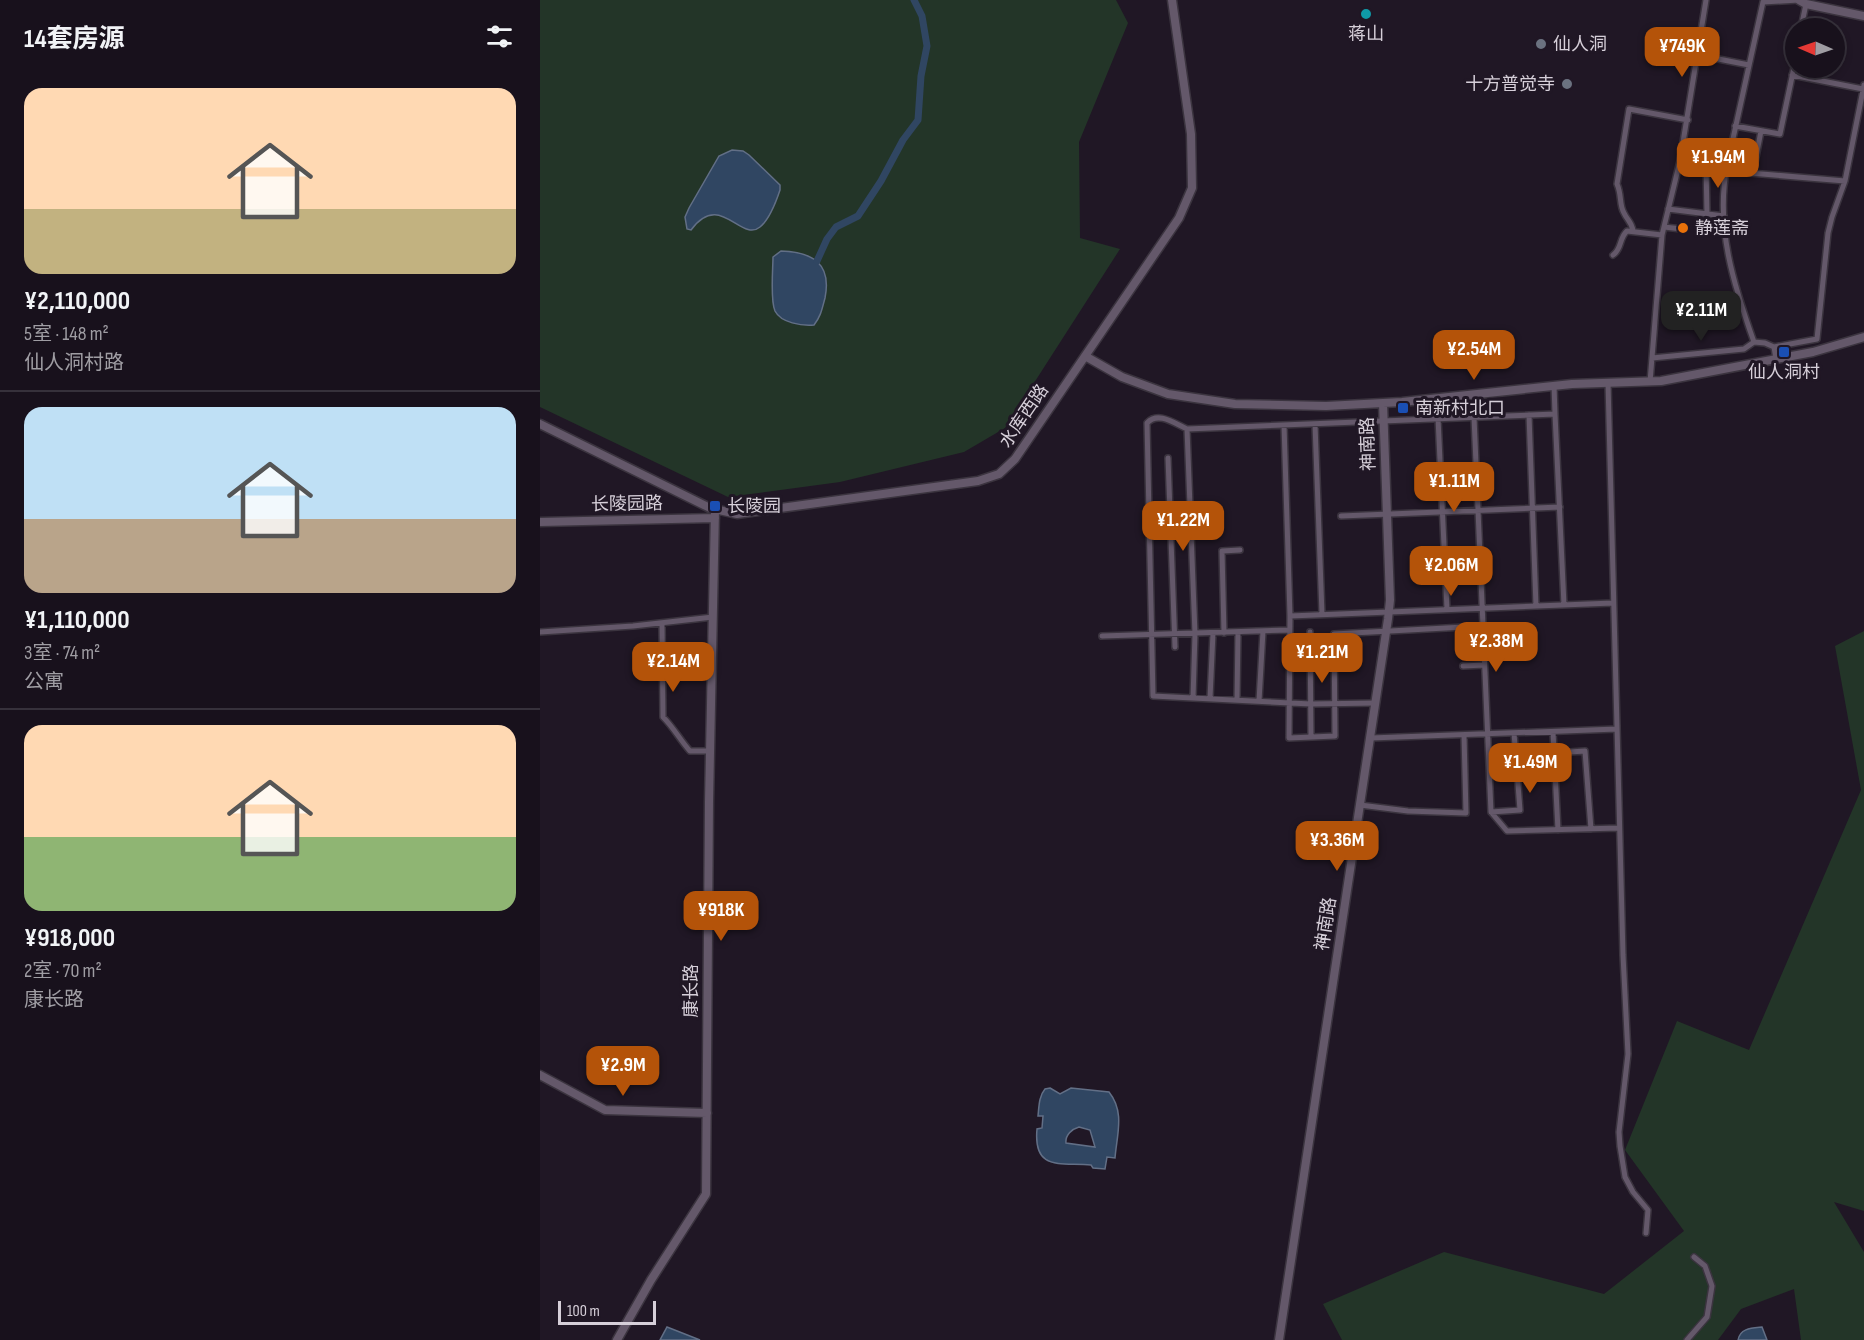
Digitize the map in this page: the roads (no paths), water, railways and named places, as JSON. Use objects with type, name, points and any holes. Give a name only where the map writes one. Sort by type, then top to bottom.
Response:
[{"type":"street","name":"水库西路","points":[[540,424],[715,514],[747,514],[978,481],[999,474],[1013,462],[1179,218],[1192,188],[1191,134],[1172,0]]},
{"type":"street","points":[[1650,382],[1662,235],[1688,120],[1706,0]]},
{"type":"street","points":[[1754,342],[1733,280],[1723,202],[1735,126],[1763,1],[1802,1],[1864,16]]},
{"type":"street","points":[[1802,1],[1802,18]]},
{"type":"street","points":[[1698,55],[1749,65]]},
{"type":"street","points":[[1735,126],[1780,134],[1791,78]]},
{"type":"street","points":[[1652,358],[1744,349],[1754,342],[1774,347],[1817,339],[1828,233],[1845,181],[1864,87],[1810,78]]},
{"type":"street","points":[[1633,231],[1632,224],[1621,205],[1622,196],[1617,184],[1629,109],[1688,120]]},
{"type":"street","points":[[1753,173],[1761,131]]},
{"type":"street","points":[[1680,161],[1753,173],[1845,181]]},
{"type":"street","points":[[1706,164],[1707,214]]},
{"type":"street","points":[[1668,209],[1724,216]]},
{"type":"street","points":[[1664,227],[1682,229]]},
{"type":"street","points":[[1613,255],[1617,253],[1627,231],[1662,235]]},
{"type":"street","points":[[1085,357],[1148,388],[1197,399],[1264,406],[1383,403],[1554,386],[1650,382],[1695,376],[1830,348],[1864,337]]},
{"type":"street","points":[[1774,347],[1776,359]]},
{"type":"street","points":[[1608,383],[1619,828],[1628,1054],[1619,1132],[1625,1177],[1633,1192],[1648,1210],[1646,1233]]},
{"type":"street","points":[[1554,386],[1564,605]]},
{"type":"street","name":"神南路","points":[[1279,1340],[1387,631],[1389,612],[1383,403]]},
{"type":"street","points":[[1376,703],[1335,705],[1153,696],[1147,423],[1152,418],[1159,417],[1187,429],[1555,414]]},
{"type":"street","points":[[1529,415],[1536,606]]},
{"type":"street","points":[[1474,417],[1491,812],[1507,831],[1619,828]]},
{"type":"street","points":[[1438,418],[1447,609]]},
{"type":"street","points":[[1315,424],[1322,614]]},
{"type":"street","points":[[1284,425],[1290,616],[1289,738],[1335,736],[1334,634],[1483,626]]},
{"type":"street","points":[[1187,429],[1195,634],[1193,698]]},
{"type":"street","points":[[1168,458],[1175,647]]},
{"type":"street","points":[[1341,516],[1560,507]]},
{"type":"street","name":"长陵园路","points":[[540,522],[715,514]]},
{"type":"street","name":"康长路","points":[[617,1340],[651,1280],[706,1194],[710,751],[715,514]]},
{"type":"street","points":[[1224,633],[1222,551],[1240,550]]},
{"type":"street","points":[[1290,616],[1614,603]]},
{"type":"street","points":[[540,632],[713,617]]},
{"type":"street","points":[[662,623],[663,717],[690,751],[710,751]]},
{"type":"street","points":[[1102,636],[1289,630]]},
{"type":"street","points":[[1259,701],[1263,631]]},
{"type":"street","points":[[1237,700],[1238,632]]},
{"type":"street","points":[[1310,632],[1311,737]]},
{"type":"street","points":[[1210,698],[1213,633]]},
{"type":"street","points":[[1463,666],[1484,665]]},
{"type":"street","points":[[1371,738],[1617,729]]},
{"type":"street","points":[[1553,732],[1558,830]]},
{"type":"street","points":[[1491,812],[1520,810],[1514,733]]},
{"type":"street","points":[[1360,805],[1408,811],[1466,813],[1464,735]]},
{"type":"street","points":[[1554,753],[1585,751],[1591,829]]},
{"type":"street","points":[[540,1075],[605,1110],[707,1113]]},
{"type":"street","points":[[1687,1340],[1707,1317],[1712,1286],[1705,1266],[1694,1257]]},
{"type":"water","points":[[732,150],[743,151],[749,155],[780,185],[770,215],[764,224],[753,230],[745,229],[721,216],[711,215],[702,219],[691,230],[687,229],[685,217],[689,208],[719,156]]},
{"type":"water","points":[[781,251],[810,257],[822,268],[826,286],[825,298],[814,325],[787,321],[775,311],[772,292],[773,257]]},
{"type":"water","points":[[1050,1088],[1060,1094],[1071,1088],[1109,1092],[1117,1107],[1119,1124],[1115,1158],[1107,1157],[1105,1169],[1093,1168],[1091,1165],[1060,1164],[1044,1158],[1037,1143],[1037,1129],[1042,1128],[1043,1116],[1038,1116],[1040,1098],[1045,1089]],"holes":[[[1079,1127],[1090,1130],[1095,1147],[1066,1143],[1068,1135],[1074,1129]]]},
{"type":"water","points":[[667,1327],[700,1340],[660,1340]]},
{"type":"water","points":[[1762,1327],[1767,1340],[1738,1340],[1744,1331]]},
{"type":"waterway","points":[[817,261],[827,239],[836,227],[858,216],[881,181],[903,140],[918,120],[921,76],[927,46],[922,16],[914,0]]},
{"type":"place","name":"蒋山","points":[[1366,14]]},
{"type":"place","name":"仙人洞","points":[[1541,44]]},
{"type":"place","name":"十方普觉寺","points":[[1567,84]]},
{"type":"place","name":"静莲斋","points":[[1683,228]]},
{"type":"place","name":"仙人洞村","points":[[1784,352]]},
{"type":"place","name":"南新村北口","points":[[1403,408]]},
{"type":"place","name":"长陵园","points":[[715,506]]}]
